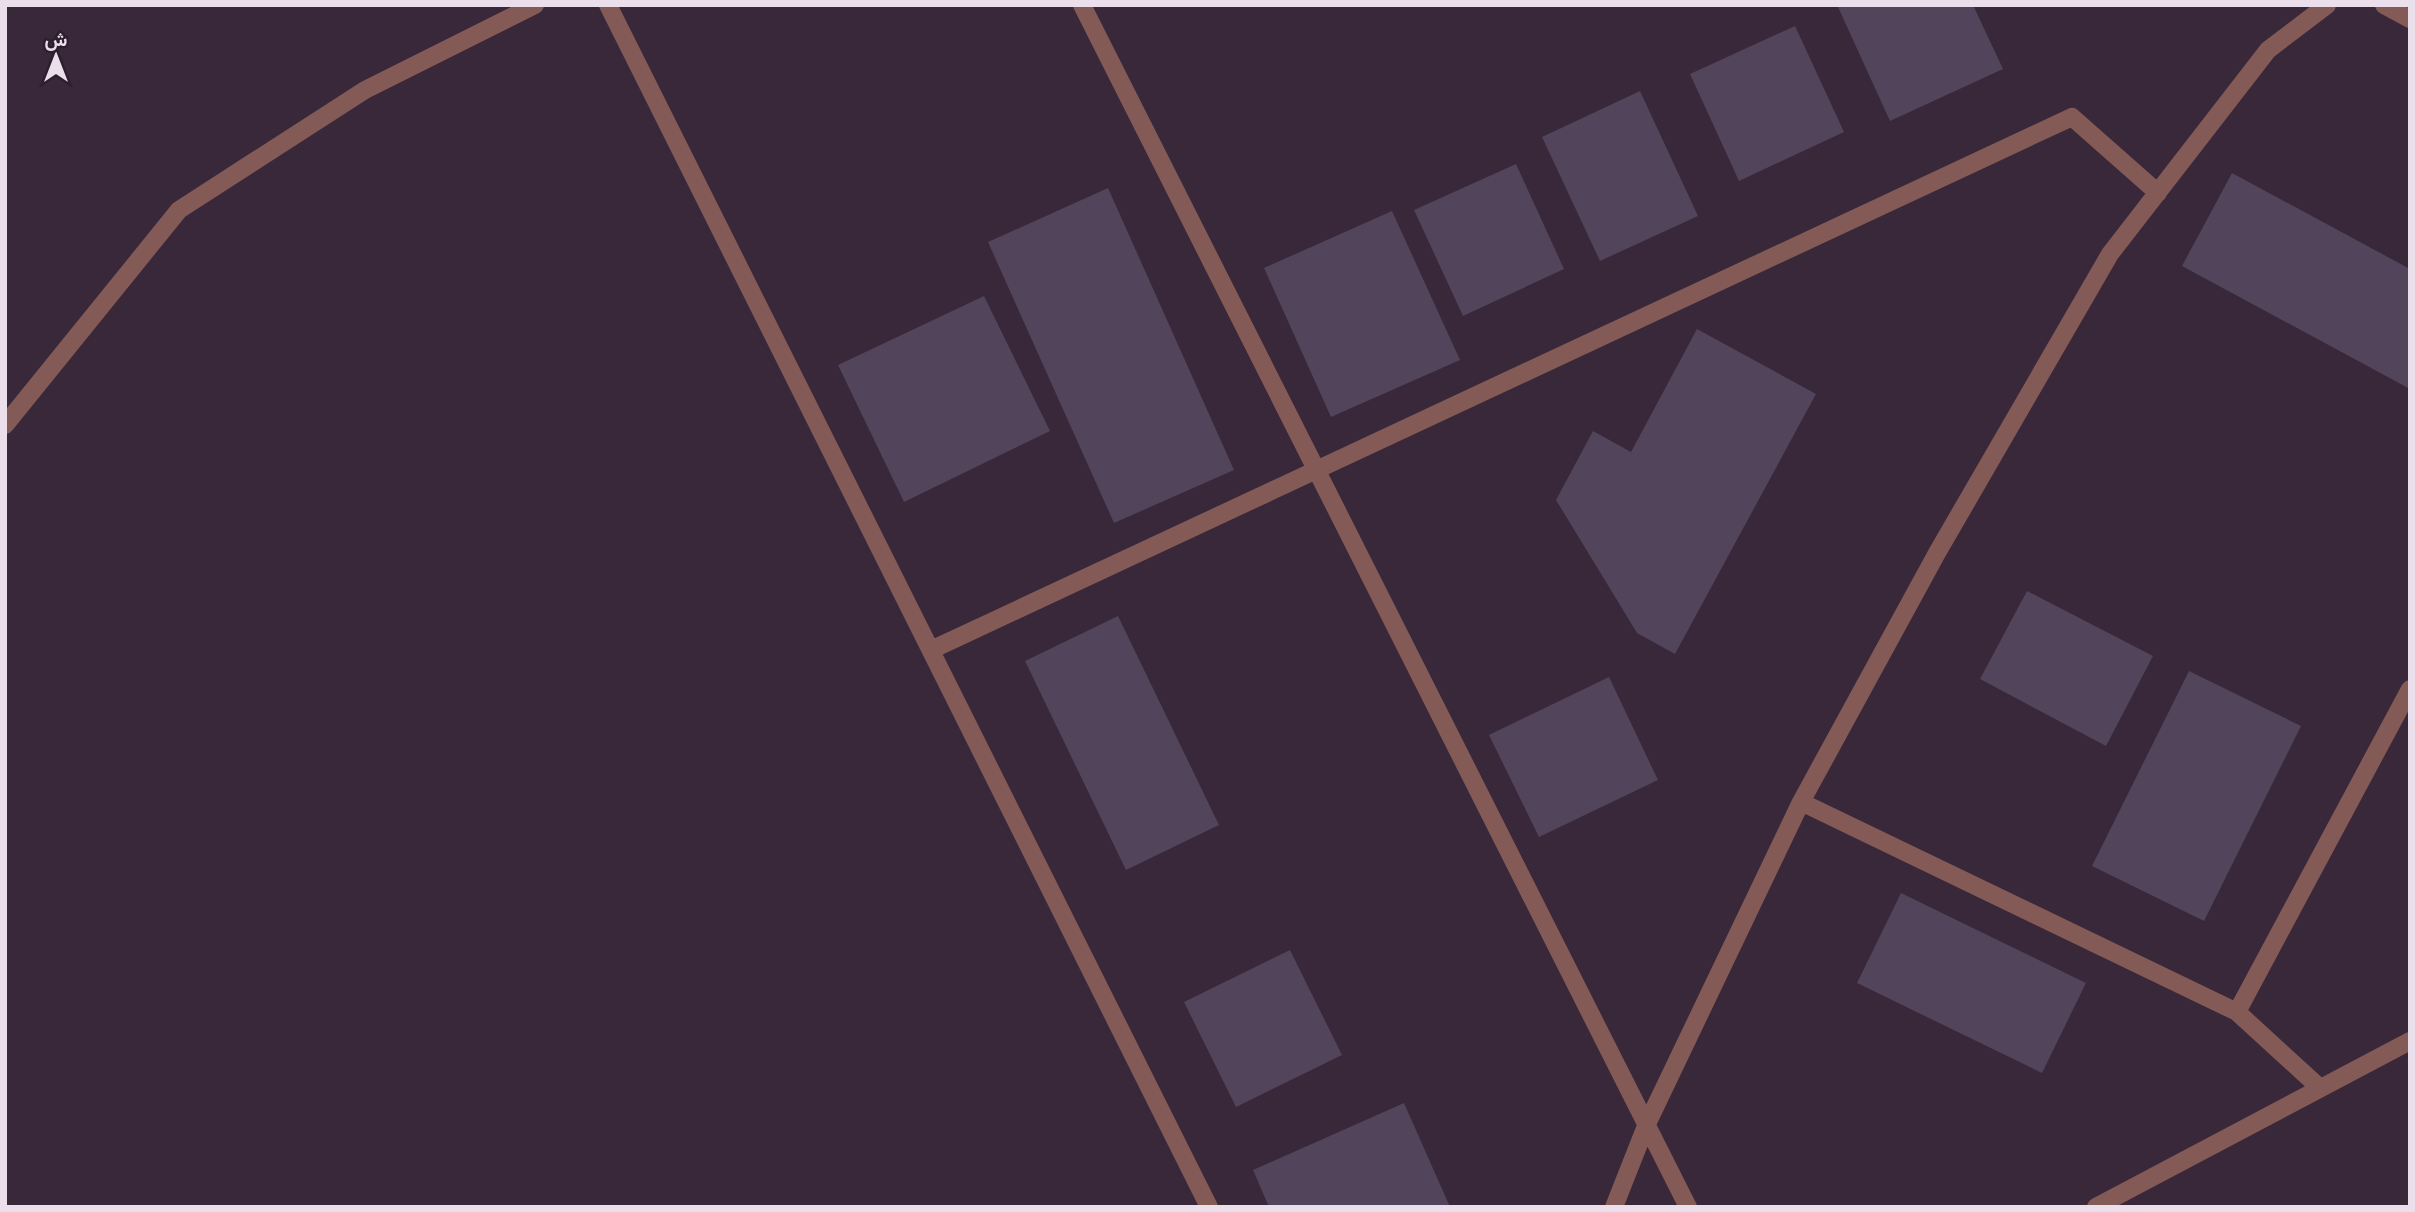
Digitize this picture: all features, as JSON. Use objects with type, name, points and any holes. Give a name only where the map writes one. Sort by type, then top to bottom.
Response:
[{"type":"street","points":[[5,425],[179,210],[365,90],[535,5]]},
{"type":"street","points":[[608,5],[1209,1207]]},
{"type":"street","points":[[1082,5],[1688,1207]]},
{"type":"street","points":[[1614,1207],[1646,1126],[1801,802],[1937,553],[2110,254],[2268,50],[2327,5]]},
{"type":"street","points":[[2384,5],[2410,19]]},
{"type":"street","points":[[931,650],[2072,117],[2158,193]]},
{"type":"street","points":[[2236,1012],[2410,689]]},
{"type":"street","points":[[1801,802],[2236,1012],[2320,1088]]},
{"type":"street","points":[[2096,1207],[2410,1041]]},
{"type":"building","points":[[1973,5],[2003,69],[1890,121],[1838,7]]},
{"type":"building","points":[[1795,26],[1844,132],[1739,181],[1690,74]]},
{"type":"building","points":[[1640,91],[1698,216],[1600,261],[1542,137]]},
{"type":"building","points":[[1516,164],[1564,269],[1463,316],[1414,210]]},
{"type":"building","points":[[2232,173],[2410,269],[2410,389],[2182,266]]},
{"type":"building","points":[[1108,188],[1234,470],[1114,523],[988,242]]},
{"type":"building","points":[[1392,211],[1460,360],[1331,417],[1264,268]]},
{"type":"building","points":[[984,296],[1050,431],[904,502],[838,365]]},
{"type":"building","points":[[1697,329],[1816,394],[1675,654],[1637,633],[1556,500],[1593,431],[1631,452]]},
{"type":"building","points":[[2027,591],[2153,656],[2106,746],[1980,679]]},
{"type":"building","points":[[1118,616],[1219,825],[1126,870],[1025,661]]},
{"type":"building","points":[[2189,671],[2301,726],[2204,921],[2092,866]]},
{"type":"building","points":[[1609,677],[1658,780],[1539,837],[1489,735]]},
{"type":"building","points":[[1901,893],[2086,983],[2042,1073],[1857,983]]},
{"type":"building","points":[[1290,950],[1342,1055],[1236,1107],[1184,1002]]},
{"type":"building","points":[[1404,1103],[1450,1207],[1269,1207],[1253,1170]]}]
